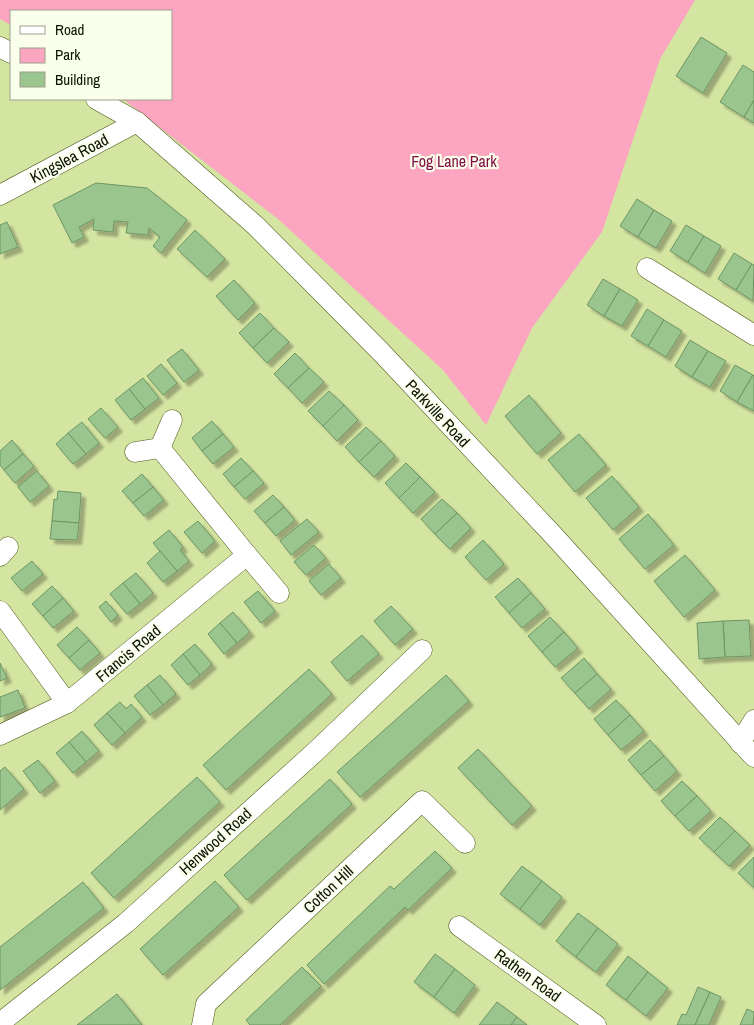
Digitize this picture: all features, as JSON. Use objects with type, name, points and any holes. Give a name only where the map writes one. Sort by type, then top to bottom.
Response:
[{"type":"street","name":"Parkville Road","points":[[98,100],[137,122],[256,226],[381,352],[554,536],[740,743],[754,756]]},
{"type":"street","name":"Kingslea Road","points":[[0,195],[137,122]]},
{"type":"street","points":[[647,268],[754,335]]},
{"type":"street","points":[[160,448],[172,420]]},
{"type":"street","points":[[135,452],[160,448]]},
{"type":"street","points":[[160,448],[280,593]]},
{"type":"street","name":"Francis Road","points":[[0,735],[67,704],[247,555]]},
{"type":"street","points":[[0,611],[67,704]]},
{"type":"street","name":"Henwood Road","points":[[0,1023],[126,923],[315,752],[422,650]]},
{"type":"street","points":[[740,743],[754,720]]},
{"type":"street","name":"Cotton Hill","points":[[202,1025],[206,1004],[422,801],[465,843]]},
{"type":"street","name":"Rathen Road","points":[[460,926],[596,1025]]},
{"type":"green space","name":"Fog Lane Park","points":[[0,0],[695,0],[660,59],[602,232],[532,328],[486,425],[443,370],[278,219],[124,100],[172,100],[172,10],[10,10],[10,24],[0,19]]},
{"type":"building","points":[[701,37],[727,53],[703,93],[676,76]]},
{"type":"building","points":[[743,65],[754,72],[754,100],[744,117],[720,102]]},
{"type":"building","points":[[754,100],[754,123],[744,117]]},
{"type":"building","points":[[96,183],[147,188],[187,220],[161,253],[153,246],[160,237],[149,228],[148,235],[126,233],[128,222],[114,221],[113,232],[93,230],[94,219],[79,227],[84,237],[72,243],[53,205]]},
{"type":"building","points":[[637,199],[654,210],[638,237],[620,226]]},
{"type":"building","points":[[654,210],[672,221],[656,248],[638,237]]},
{"type":"building","points":[[7,222],[18,247],[0,254],[0,225]]},
{"type":"building","points":[[686,225],[704,236],[688,262],[670,251]]},
{"type":"building","points":[[195,230],[225,259],[207,277],[177,249]]},
{"type":"building","points":[[704,236],[721,246],[705,273],[688,262]]},
{"type":"building","points":[[734,253],[752,264],[736,290],[718,279]]},
{"type":"building","points":[[752,264],[754,265],[753,301],[736,290]]},
{"type":"building","points":[[603,279],[620,289],[604,316],[587,305]]},
{"type":"building","points":[[234,280],[255,303],[238,320],[216,296]]},
{"type":"building","points":[[620,289],[638,300],[622,326],[604,316]]},
{"type":"building","points":[[647,309],[664,320],[648,346],[631,336]]},
{"type":"building","points":[[260,313],[274,328],[253,348],[239,333]]},
{"type":"building","points":[[664,320],[682,331],[666,357],[648,346]]},
{"type":"building","points":[[274,328],[289,342],[267,363],[253,348]]},
{"type":"building","points":[[690,340],[708,351],[692,377],[675,366]]},
{"type":"building","points":[[182,349],[199,370],[184,382],[167,360]]},
{"type":"building","points":[[708,351],[726,361],[710,387],[692,377]]},
{"type":"building","points":[[295,353],[309,368],[288,388],[274,374]]},
{"type":"building","points":[[161,364],[177,383],[163,395],[147,376]]},
{"type":"building","points":[[735,365],[753,375],[737,402],[720,391]]},
{"type":"building","points":[[309,368],[324,382],[302,403],[288,388]]},
{"type":"building","points":[[754,376],[754,411],[737,402]]},
{"type":"building","points":[[143,378],[159,398],[145,409],[129,389]]},
{"type":"building","points":[[129,389],[145,409],[131,420],[115,400]]},
{"type":"building","points":[[329,391],[344,405],[323,426],[308,411]]},
{"type":"building","points":[[529,395],[561,433],[537,454],[505,416]]},
{"type":"building","points":[[344,405],[358,420],[337,441],[323,426]]},
{"type":"building","points":[[101,408],[118,427],[105,438],[88,419]]},
{"type":"building","points":[[212,421],[223,434],[202,451],[192,438]]},
{"type":"building","points":[[82,422],[99,443],[86,454],[68,433]]},
{"type":"building","points":[[366,427],[381,441],[359,462],[345,447]]},
{"type":"building","points":[[68,433],[86,454],[73,464],[56,444]]},
{"type":"building","points":[[223,434],[234,447],[213,464],[202,451]]},
{"type":"building","points":[[579,434],[606,465],[575,492],[548,460]]},
{"type":"building","points":[[12,440],[23,454],[4,470],[0,465],[0,451]]},
{"type":"building","points":[[381,441],[395,456],[374,477],[359,462]]},
{"type":"building","points":[[23,454],[34,466],[15,483],[4,470]]},
{"type":"building","points":[[241,458],[253,471],[234,487],[223,474]]},
{"type":"building","points":[[406,463],[420,477],[399,498],[385,483]]},
{"type":"building","points":[[37,471],[49,486],[30,502],[18,487]]},
{"type":"building","points":[[253,471],[264,483],[245,499],[234,487]]},
{"type":"building","points":[[142,474],[153,487],[133,503],[122,491]]},
{"type":"building","points":[[612,476],[639,507],[613,530],[586,498]]},
{"type":"building","points":[[420,477],[435,492],[413,513],[399,498]]},
{"type":"building","points":[[153,487],[164,500],[144,516],[133,503]]},
{"type":"building","points":[[58,491],[81,493],[79,523],[52,521],[54,499],[57,500]]},
{"type":"building","points":[[273,495],[284,507],[265,523],[254,511]]},
{"type":"building","points":[[442,499],[457,513],[435,534],[421,519]]},
{"type":"building","points":[[284,507],[295,520],[276,536],[265,523]]},
{"type":"building","points":[[457,513],[471,528],[450,549],[435,534]]},
{"type":"building","points":[[648,514],[674,545],[645,569],[619,539]]},
{"type":"building","points":[[307,519],[319,532],[291,555],[280,541]]},
{"type":"building","points":[[52,521],[79,523],[77,540],[50,539]]},
{"type":"building","points":[[198,521],[215,541],[202,553],[184,532]]},
{"type":"building","points":[[169,530],[183,547],[180,550],[189,561],[177,571],[153,543]]},
{"type":"building","points":[[483,540],[504,564],[486,580],[465,557]]},
{"type":"building","points":[[314,545],[326,558],[306,575],[294,562]]},
{"type":"building","points":[[160,551],[177,571],[163,582],[147,563]]},
{"type":"building","points":[[685,555],[715,590],[684,617],[654,581]]},
{"type":"building","points":[[32,561],[43,574],[22,591],[11,578]]},
{"type":"building","points":[[329,564],[341,578],[321,595],[309,581]]},
{"type":"building","points":[[136,573],[153,593],[140,604],[123,583]]},
{"type":"building","points":[[518,578],[531,593],[509,613],[495,597]]},
{"type":"building","points":[[123,583],[140,604],[127,614],[110,594]]},
{"type":"building","points":[[52,586],[63,598],[43,616],[32,604]]},
{"type":"building","points":[[258,591],[275,611],[261,623],[244,602]]},
{"type":"building","points":[[531,593],[545,609],[522,628],[509,613]]},
{"type":"building","points":[[63,598],[74,611],[53,628],[43,616]]},
{"type":"building","points":[[106,601],[118,615],[111,622],[99,607]]},
{"type":"building","points":[[391,606],[413,629],[395,645],[374,621]]},
{"type":"building","points":[[233,612],[250,632],[237,643],[220,623]]},
{"type":"building","points":[[550,617],[564,632],[542,652],[528,636]]},
{"type":"building","points":[[749,620],[751,656],[725,657],[723,621]]},
{"type":"building","points":[[723,621],[725,657],[699,659],[697,623]]},
{"type":"building","points":[[220,623],[237,643],[224,654],[208,634]]},
{"type":"building","points":[[77,627],[89,640],[69,658],[57,645]]},
{"type":"building","points":[[564,632],[578,648],[555,667],[542,652]]},
{"type":"building","points":[[362,635],[379,654],[347,681],[331,662]]},
{"type":"building","points":[[89,640],[100,653],[80,670],[69,658]]},
{"type":"building","points":[[195,644],[212,664],[200,675],[183,654]]},
{"type":"building","points":[[183,654],[200,675],[188,685],[171,665]]},
{"type":"building","points":[[584,658],[597,674],[575,693],[561,678]]},
{"type":"building","points":[[0,663],[7,678],[0,681]]},
{"type":"building","points":[[309,669],[332,694],[226,790],[203,765]]},
{"type":"building","points":[[597,674],[611,689],[589,709],[575,693]]},
{"type":"building","points":[[160,675],[176,694],[163,705],[147,685]]},
{"type":"building","points":[[446,675],[469,701],[360,797],[337,772]]},
{"type":"building","points":[[147,685],[163,705],[150,715],[134,696]]},
{"type":"building","points":[[18,690],[25,708],[0,717],[0,697]]},
{"type":"building","points":[[616,700],[630,715],[608,735],[594,719]]},
{"type":"building","points":[[120,702],[126,709],[131,704],[142,717],[125,733],[107,713]]},
{"type":"building","points":[[107,713],[125,733],[112,745],[94,725]]},
{"type":"building","points":[[630,715],[644,731],[621,750],[608,735]]},
{"type":"building","points":[[82,731],[99,751],[86,762],[69,742]]},
{"type":"building","points":[[650,740],[664,756],[641,775],[628,760]]},
{"type":"building","points":[[69,742],[86,762],[73,773],[56,753]]},
{"type":"building","points":[[478,749],[532,806],[512,825],[458,768]]},
{"type":"building","points":[[664,756],[677,771],[655,791],[641,775]]},
{"type":"building","points":[[38,760],[55,781],[40,793],[23,771]]},
{"type":"building","points":[[5,767],[24,789],[0,810],[0,771]]},
{"type":"building","points":[[197,777],[220,802],[114,898],[91,873]]},
{"type":"building","points":[[330,779],[352,804],[247,900],[224,875]]},
{"type":"building","points":[[682,781],[697,796],[675,816],[661,801]]},
{"type":"building","points":[[697,796],[711,811],[689,831],[675,816]]},
{"type":"building","points":[[720,817],[735,831],[714,852],[699,838]]},
{"type":"building","points":[[735,831],[750,845],[729,866],[714,852]]},
{"type":"building","points":[[435,851],[452,868],[408,910],[405,907],[324,984],[307,965],[390,886],[394,889]]},
{"type":"building","points":[[754,857],[754,887],[753,887],[738,873]]},
{"type":"building","points":[[522,866],[542,881],[520,909],[500,894]]},
{"type":"building","points":[[215,881],[239,907],[163,975],[140,949]]},
{"type":"building","points":[[542,881],[562,897],[540,925],[520,909]]},
{"type":"building","points":[[83,882],[104,908],[0,990],[0,947]]},
{"type":"building","points":[[578,913],[598,928],[576,957],[556,941]]},
{"type":"building","points":[[598,928],[618,944],[596,972],[576,957]]},
{"type":"building","points":[[435,954],[455,969],[434,997],[414,982]]},
{"type":"building","points":[[628,956],[648,972],[626,1000],[606,985]]},
{"type":"building","points":[[302,967],[321,986],[280,1025],[250,1025],[246,1020]]},
{"type":"building","points":[[455,969],[475,985],[454,1013],[434,997]]},
{"type":"building","points":[[648,972],[668,988],[646,1016],[626,1000]]},
{"type":"building","points":[[698,987],[710,992],[695,1025],[677,1025],[682,1014],[686,1015]]},
{"type":"building","points":[[710,992],[721,997],[709,1025],[695,1025]]},
{"type":"building","points":[[117,994],[142,1025],[77,1025]]},
{"type":"building","points":[[497,1002],[517,1017],[511,1025],[479,1025]]},
{"type":"building","points":[[747,1009],[754,1012],[753,1025],[740,1025]]},
{"type":"building","points":[[517,1017],[527,1025],[511,1025]]}]
